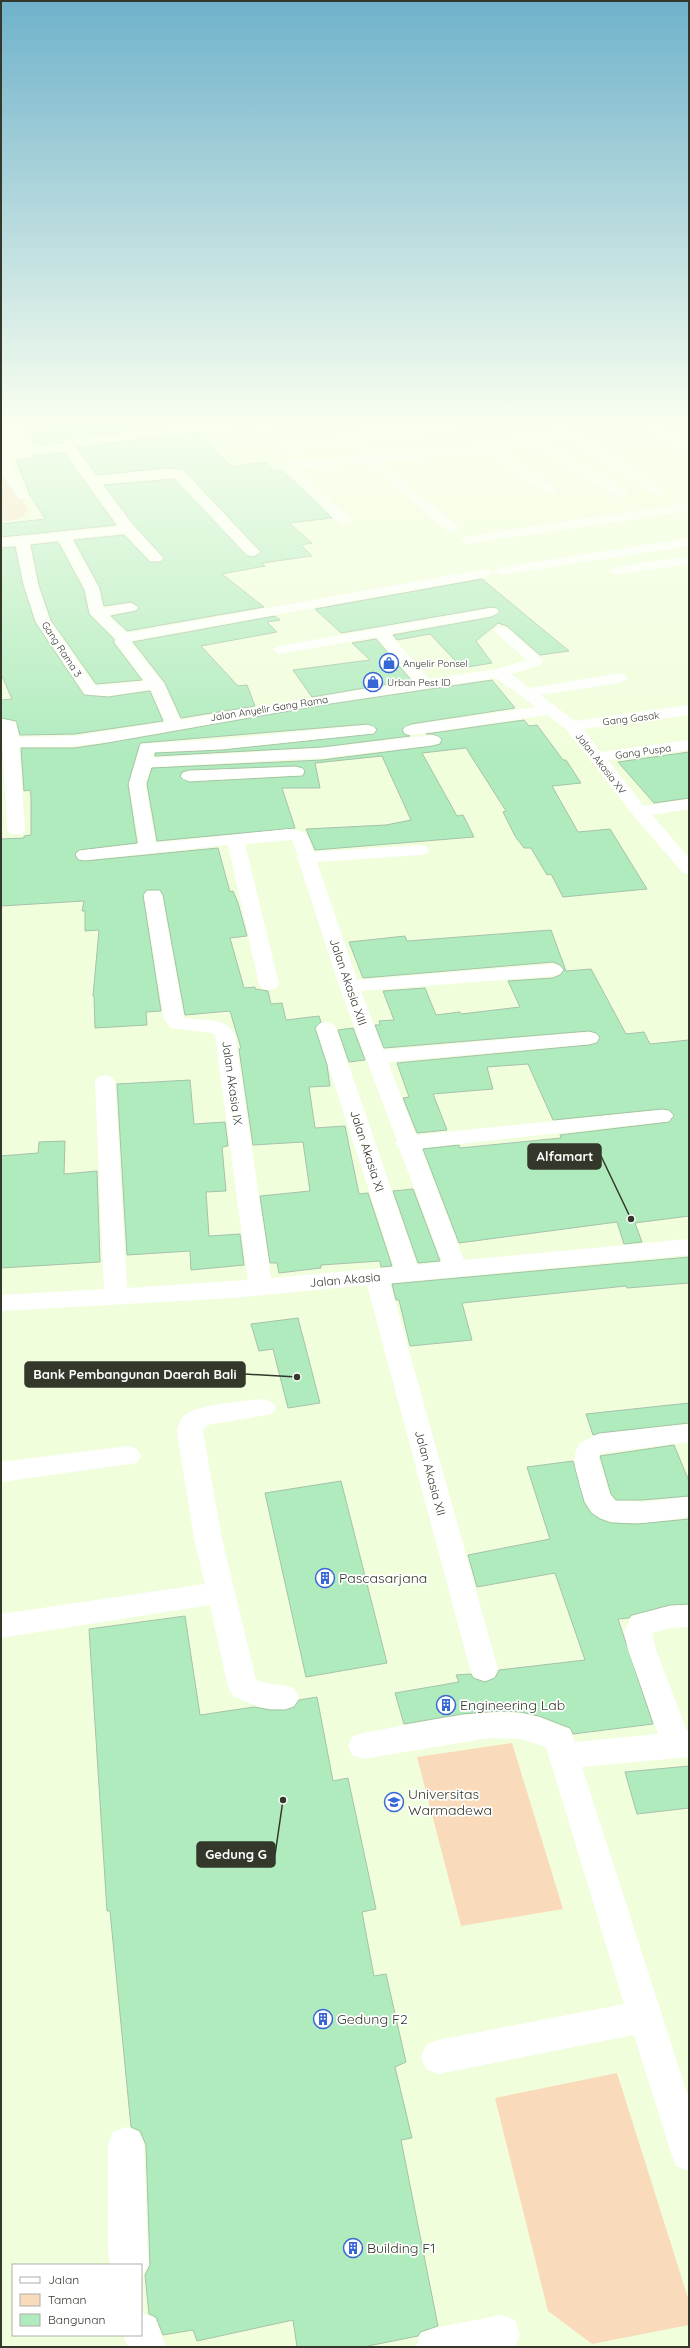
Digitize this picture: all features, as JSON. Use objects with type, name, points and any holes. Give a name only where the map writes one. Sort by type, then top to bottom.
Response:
[{"type":"street","points":[[63,535],[92,589],[97,613],[124,638]]},
{"type":"street","points":[[1,543],[68,535]]},
{"type":"street","points":[[133,535],[156,558]]},
{"type":"street","points":[[237,535],[254,552]]},
{"type":"street","points":[[467,540],[504,535]]},
{"type":"street","name":"Gang Rama 3","points":[[22,541],[31,585],[44,621],[90,691],[108,691],[156,684]]},
{"type":"street","points":[[501,571],[689,542]]},
{"type":"street","points":[[616,571],[689,560]]},
{"type":"street","points":[[124,638],[486,573]]},
{"type":"street","points":[[97,613],[131,607]]},
{"type":"street","points":[[279,650],[492,612]]},
{"type":"street","name":"Jalan Anyelir Gang Rama","points":[[5,742],[75,741],[499,673],[536,662],[501,630]]},
{"type":"street","points":[[381,633],[425,684]]},
{"type":"street","points":[[124,638],[122,642],[156,684],[166,701],[174,724]]},
{"type":"street","name":"Jalan Akasia XV","points":[[499,673],[572,726],[640,812],[689,868]]},
{"type":"street","points":[[527,693],[620,678]]},
{"type":"street","points":[[388,733],[550,710]]},
{"type":"street","name":"Gang Gasak","points":[[572,726],[689,710]]},
{"type":"street","points":[[1,724],[10,725],[5,742],[16,830]]},
{"type":"street","points":[[148,849],[137,784],[150,729]]},
{"type":"street","points":[[145,755],[222,744],[368,730]]},
{"type":"street","points":[[145,755],[169,763],[322,753],[434,740]]},
{"type":"street","name":"Gang Puspa","points":[[597,757],[689,745]]},
{"type":"street","points":[[169,763],[167,776],[173,777],[296,772]]},
{"type":"street","points":[[640,812],[689,804]]},
{"type":"street","name":"Jalan Akasia XIII","points":[[85,855],[294,834],[302,839],[306,858],[349,986],[406,1143],[456,1270]]},
{"type":"street","points":[[236,841],[269,984]]},
{"type":"street","points":[[306,858],[420,850]]},
{"type":"street","name":"Jalan Akasia IX","points":[[153,895],[174,1019],[178,1024],[216,1027],[223,1030],[225,1035],[261,1287]]},
{"type":"street","points":[[349,986],[553,970]]},
{"type":"street","name":"Jalan Akasia XI","points":[[326,1028],[408,1274]]},
{"type":"street","points":[[375,1057],[589,1038]]},
{"type":"street","points":[[105,1081],[116,1296]]},
{"type":"street","points":[[406,1143],[662,1116]]},
{"type":"street","name":"Jalan Akasia","points":[[1,1303],[261,1287],[456,1270],[689,1247]]},
{"type":"street","name":"Jalan Akasia XII","points":[[376,1276],[484,1668]]},
{"type":"street","points":[[263,1408],[202,1417],[192,1423],[190,1432],[208,1539],[222,1592],[243,1687],[262,1696],[284,1697]]},
{"type":"street","points":[[689,1433],[599,1444],[588,1450],[586,1460],[601,1505],[609,1511],[621,1512],[689,1507]]},
{"type":"street","points":[[1,1472],[128,1456]]},
{"type":"street","points":[[1,1626],[222,1592]]},
{"type":"street","points":[[563,1756],[683,1745],[642,1650],[638,1632],[642,1624],[688,1619]]},
{"type":"street","points":[[363,1746],[490,1725],[522,1726],[559,1738],[563,1756],[689,2153]]},
{"type":"street","points":[[438,2057],[645,2016]]},
{"type":"street","points":[[126,2145],[127,2249],[129,2264]]},
{"type":"street","points":[[142,2334],[147,2347]]},
{"type":"street","points":[[435,2347],[501,2334]]},
{"type":"green space","points":[[512,1743],[563,1909],[461,1926],[417,1757]]},
{"type":"green space","points":[[617,2073],[689,2301],[689,2325],[592,2344],[548,2311],[495,2098]]},
{"type":"building","points":[[1,535],[24,535],[1,537]]},
{"type":"building","points":[[124,535],[150,562],[161,562],[164,558],[143,535],[227,535],[247,556],[254,557],[261,552],[245,535],[302,535],[312,543],[301,545],[312,556],[262,563],[265,566],[222,574],[264,607],[127,631],[111,616],[136,611],[139,607],[131,602],[104,606],[100,588],[74,540]]},
{"type":"building","points":[[58,542],[84,590],[89,614],[114,639],[114,643],[142,680],[96,684],[51,620],[39,585],[31,545]]},
{"type":"building","points":[[15,547],[23,585],[35,622],[84,695],[108,697],[150,691],[163,721],[75,734],[20,735],[16,721],[1,718],[1,700],[12,699],[1,674],[1,548]]},
{"type":"building","points":[[482,579],[569,651],[540,655],[507,626],[498,623],[476,641],[492,663],[462,668],[430,634],[397,640],[393,635],[492,617],[500,612],[497,608],[492,607],[341,633],[315,609]]},
{"type":"building","points":[[275,616],[280,620],[267,622],[277,632],[201,646],[238,686],[247,685],[255,706],[181,718],[165,683],[133,642]]},
{"type":"building","points":[[376,639],[411,680],[312,697],[293,670],[370,660],[352,643]]},
{"type":"building","points":[[492,680],[515,708],[411,724],[402,729],[404,734],[410,736],[322,747],[155,756],[155,753],[222,750],[374,734],[377,729],[368,724],[140,743],[128,784],[137,843],[79,850],[75,854],[78,860],[85,861],[218,848],[230,892],[233,891],[238,903],[247,936],[230,938],[244,988],[255,987],[255,989],[268,991],[271,1004],[282,1003],[286,1020],[319,1016],[321,1022],[315,1028],[327,1065],[330,1086],[309,1087],[315,1128],[345,1126],[359,1194],[368,1193],[392,1266],[381,1267],[380,1261],[321,1265],[321,1268],[279,1273],[277,1263],[270,1263],[260,1196],[310,1191],[303,1142],[253,1145],[239,1049],[241,1048],[230,1011],[185,1015],[163,895],[160,890],[147,890],[143,895],[161,1011],[146,1012],[147,1025],[95,1028],[93,996],[99,930],[85,931],[85,911],[82,911],[84,901],[1,906],[1,839],[24,838],[24,836],[31,835],[31,795],[30,790],[24,791],[21,748],[75,748],[324,705]]},
{"type":"building","points":[[524,720],[529,726],[537,725],[563,760],[566,760],[581,783],[552,786],[578,832],[610,829],[647,889],[563,897],[551,874],[547,875],[531,848],[524,848],[515,836],[503,812],[506,811],[466,748],[422,753],[457,816],[463,815],[474,837],[315,850],[306,829],[386,825],[411,820],[382,756],[315,763],[320,788],[282,788],[295,828],[157,841],[147,784],[152,768],[322,760],[440,744],[442,739],[433,734],[426,734]],"holes":[[[296,766],[303,768],[305,771],[303,776],[189,782],[180,777],[182,772],[189,770]]]},
{"type":"building","points":[[689,752],[689,798],[654,803],[618,762]]},
{"type":"building","points":[[551,930],[566,971],[591,969],[626,1034],[644,1032],[650,1044],[689,1040],[689,1216],[635,1223],[642,1242],[624,1244],[617,1222],[459,1243],[423,1149],[459,1145],[460,1148],[561,1138],[560,1135],[669,1122],[674,1115],[669,1110],[662,1109],[553,1120],[528,1064],[487,1067],[493,1089],[433,1094],[447,1130],[417,1133],[403,1098],[409,1097],[397,1063],[589,1045],[597,1043],[600,1037],[596,1033],[589,1031],[384,1048],[375,1025],[380,1025],[379,1021],[394,1020],[383,991],[425,988],[436,1015],[460,1012],[461,1014],[520,1007],[508,981],[553,978],[560,975],[564,970],[560,965],[553,962],[363,978],[349,942],[405,936],[407,941]]},
{"type":"building","points":[[353,1028],[365,1060],[349,1062],[338,1030]]},
{"type":"building","points":[[190,1080],[194,1124],[225,1122],[228,1146],[222,1147],[226,1191],[206,1192],[209,1236],[240,1234],[244,1265],[191,1270],[190,1251],[127,1255],[117,1084]]},
{"type":"building","points":[[65,1141],[64,1174],[97,1171],[100,1262],[1,1268],[1,1156],[38,1153],[39,1142]]},
{"type":"building","points":[[413,1189],[440,1261],[418,1263],[393,1191]]},
{"type":"building","points":[[689,1257],[689,1283],[627,1288],[626,1286],[462,1303],[472,1340],[410,1346],[399,1300],[396,1300],[392,1284]]},
{"type":"building","points":[[298,1318],[320,1403],[288,1408],[273,1349],[259,1351],[251,1324]]},
{"type":"building","points":[[689,1403],[689,1423],[599,1433],[593,1435],[586,1414]]},
{"type":"building","points":[[674,1445],[689,1481],[689,1496],[642,1500],[616,1500],[611,1494],[600,1456]]},
{"type":"building","points":[[573,1461],[584,1502],[591,1513],[600,1519],[611,1523],[638,1524],[689,1519],[689,1604],[670,1605],[632,1615],[629,1618],[618,1619],[653,1724],[573,1734],[570,1728],[539,1716],[520,1712],[502,1711],[462,1714],[404,1724],[395,1693],[459,1682],[456,1675],[471,1674],[473,1678],[485,1682],[495,1678],[499,1670],[585,1660],[555,1573],[477,1587],[468,1555],[550,1539],[527,1467]]},
{"type":"building","name":"Pascasarjana","points":[[341,1481],[387,1663],[306,1677],[265,1493]]},
{"type":"building","points":[[185,1616],[200,1715],[254,1707],[270,1710],[286,1710],[294,1707],[299,1700],[317,1697],[333,1781],[348,1778],[376,1909],[362,1912],[374,1976],[386,1974],[406,2062],[395,2067],[412,2138],[401,2140],[438,2326],[420,2332],[418,2336],[363,2347],[297,2347],[293,2320],[197,2341],[193,2330],[163,2335],[156,2317],[149,2314],[145,2275],[150,2265],[146,2145],[140,2131],[131,2127],[110,1911],[107,1911],[89,1629]]},
{"type":"building","points":[[689,1766],[689,1808],[637,1814],[625,1772]]},
{"type":"place","name":"Anyelir Ponsel","points":[[389,663]]},
{"type":"place","name":"Urban Pest ID","points":[[373,682]]},
{"type":"place","name":"Alfamart","points":[[631,1219]]},
{"type":"place","name":"Bank Pembangunan Daerah Bali","points":[[297,1377]]},
{"type":"place","name":"Pascasarjana","points":[[325,1578]]},
{"type":"place","name":"Engineering Lab","points":[[446,1705]]},
{"type":"place","name":"Gedung G","points":[[283,1800]]},
{"type":"place","name":"Universitas Warmadewa","points":[[394,1802]]},
{"type":"place","name":"Gedung F2","points":[[323,2019]]},
{"type":"place","name":"Building F1","points":[[353,2248]]}]
